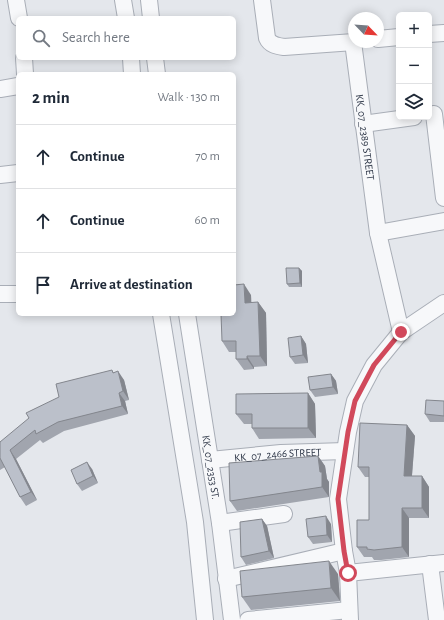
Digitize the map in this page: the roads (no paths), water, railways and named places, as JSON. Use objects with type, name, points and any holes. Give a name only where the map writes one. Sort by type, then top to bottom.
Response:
[{"type":"street","points":[[16,0],[18,16]]},
{"type":"street","points":[[124,0],[125,16]]},
{"type":"street","points":[[149,0],[151,16]]},
{"type":"street","points":[[262,0],[267,38],[269,42],[284,47],[348,42]]},
{"type":"street","points":[[432,34],[444,33]]},
{"type":"street","points":[[384,38],[396,37]]},
{"type":"street","name":"KK_07_2389 STREET","points":[[355,48],[363,124],[378,233],[401,332]]},
{"type":"street","points":[[24,60],[25,72]]},
{"type":"street","points":[[131,60],[132,72]]},
{"type":"street","points":[[155,60],[157,72]]},
{"type":"street","points":[[0,88],[16,86]]},
{"type":"street","points":[[436,114],[444,198]]},
{"type":"street","points":[[363,124],[396,119]]},
{"type":"street","points":[[0,175],[16,173]]},
{"type":"street","points":[[378,233],[444,220]]},
{"type":"street","points":[[0,294],[16,294]]},
{"type":"street","points":[[250,620],[350,615],[348,573],[338,499],[348,432],[355,401],[374,365],[401,332],[444,303]]},
{"type":"street","points":[[161,316],[195,522],[201,571],[204,613],[192,620]]},
{"type":"street","name":"KK_07_2353 ST.","points":[[187,316],[220,523],[232,620]]},
{"type":"street","name":"KK_07_2466 STREET","points":[[210,460],[281,453],[345,451]]},
{"type":"street","points":[[220,523],[284,514]]},
{"type":"street","points":[[226,579],[344,551]]},
{"type":"street","points":[[348,573],[437,564],[437,620]]}]
